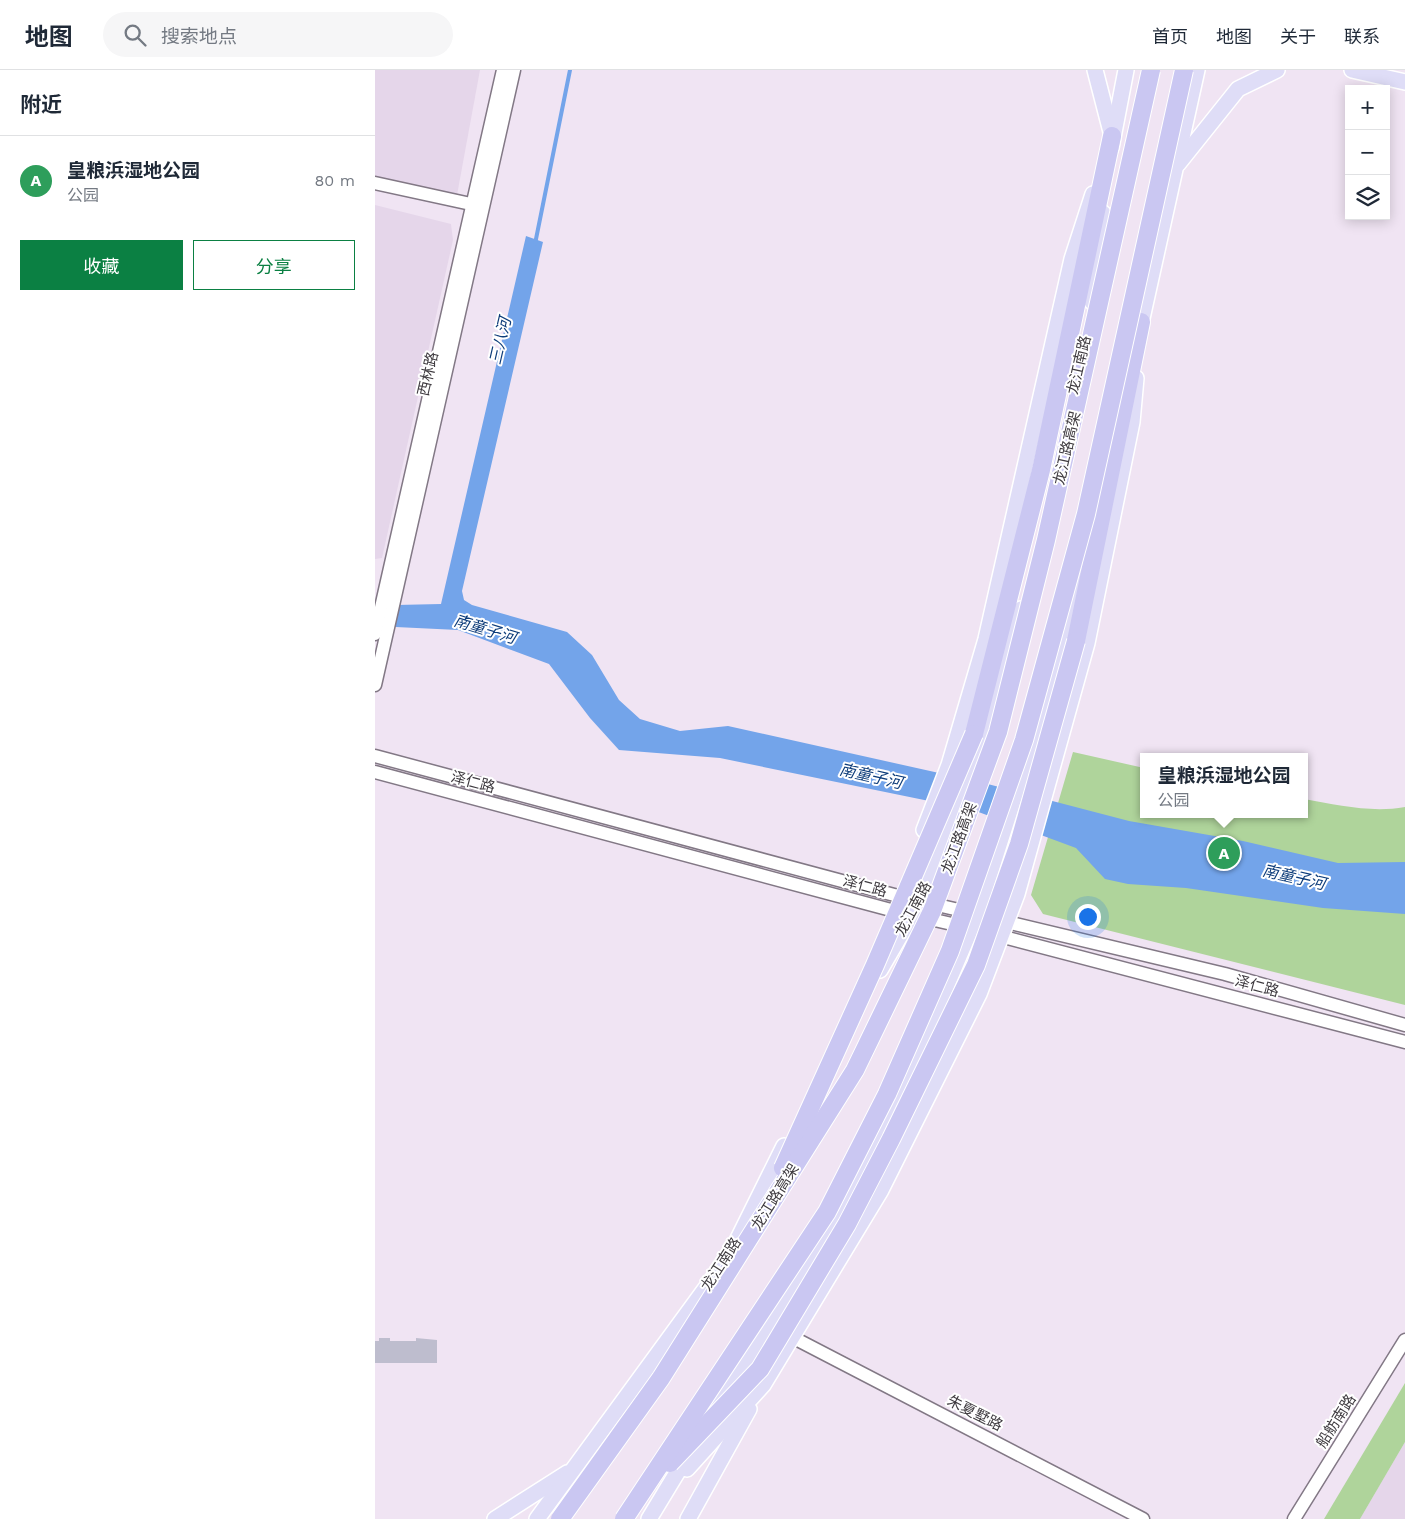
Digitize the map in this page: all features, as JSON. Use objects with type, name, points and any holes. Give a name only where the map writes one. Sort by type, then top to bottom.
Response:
[{"type":"highway","name":"龙江路高架","points":[[560,1519],[661,1378],[855,1070],[932,911],[997,732],[1046,540],[1151,70]]},
{"type":"highway","name":"龙江路高架","points":[[624,1519],[827,1212],[887,1094],[950,952],[1024,740],[1086,514],[1184,70]]},
{"type":"highway","points":[[753,1233],[875,965],[974,734],[1041,470],[1112,136]]},
{"type":"highway","points":[[640,1493],[760,1370],[847,1224],[976,965],[1019,844],[1076,641],[1141,322]]},
{"type":"main road","points":[[823,1067],[898,896],[949,765],[985,639],[1072,259],[1112,136],[1095,70]]},
{"type":"main road","name":"龙江南路","points":[[537,1519],[730,1255],[823,1067],[919,901],[971,777],[1023,599],[1091,312],[1112,136],[1126,70]]},
{"type":"main road","points":[[649,1519],[883,1135],[977,914],[1064,641],[1141,322],[1197,70]]},
{"type":"main road","points":[[1176,167],[1238,89],[1277,70]]},
{"type":"main road","points":[[1352,70],[1405,82]]},
{"type":"main road","points":[[688,1519],[763,1385],[881,1190],[979,994],[1007,922],[1033,840],[1087,644],[1132,422],[1141,322]]},
{"type":"main road","points":[[663,1496],[763,1385],[813,1251]]},
{"type":"main road","points":[[495,1519],[576,1466]]},
{"type":"street","name":"西林路","points":[[375,685],[383,650],[392,590],[477,206],[503,70]]},
{"type":"street","name":"西林路","points":[[477,206],[514,70]]},
{"type":"street","points":[[375,183],[477,206]]},
{"type":"street","name":"西林路","points":[[375,634],[392,590]]},
{"type":"street","name":"泽仁路","points":[[375,756],[898,896],[1225,974],[1405,1024]]},
{"type":"street","name":"泽仁路","points":[[375,772],[891,910],[1001,936],[1405,1042]]},
{"type":"street","name":"朱夏墅路","points":[[792,1337],[1143,1519]]},
{"type":"street","name":"船舫南路","points":[[1294,1519],[1405,1340]]},
{"type":"shaded area","points":[[375,70],[480,70],[457,195],[375,177]]},
{"type":"shaded area","points":[[375,205],[451,224],[453,240],[382,558],[375,559]]},
{"type":"shaded area","points":[[1405,1442],[1405,1519],[1360,1519]]},
{"type":"green space","points":[[1073,752],[1140,767],[1140,818],[1308,818],[1308,800],[1367,809],[1405,807],[1405,1005],[1043,914],[1031,895]]},
{"type":"green space","points":[[1405,1383],[1405,1442],[1360,1519],[1324,1519]]},
{"type":"water","name":"南童子河","points":[[526,236],[543,242],[462,591],[464,600],[472,605],[567,632],[592,655],[619,700],[640,719],[680,731],[728,726],[984,783],[1129,821],[1243,841],[1338,863],[1405,862],[1405,914],[1323,908],[1186,888],[1128,884],[1105,879],[1076,848],[973,810],[720,758],[619,750],[590,718],[549,664],[458,630],[375,626],[375,602],[396,605],[441,604]]},
{"type":"building","points":[[379,1338],[390,1338],[390,1341],[416,1341],[416,1338],[437,1340],[437,1363],[375,1363],[375,1341],[379,1341]]},
{"type":"waterway","name":"三八河","points":[[535,244],[570,70]]},
{"type":"place","name":"皇粮浜湿地公园","points":[[1224,853]]}]
